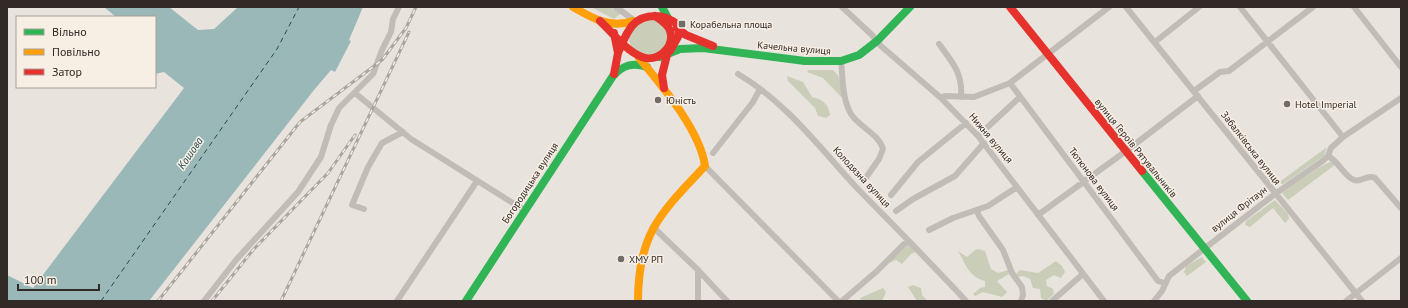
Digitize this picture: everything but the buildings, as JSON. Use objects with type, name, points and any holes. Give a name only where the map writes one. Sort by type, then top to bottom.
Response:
[{"type":"street","points":[[204,301],[236,260],[298,192],[321,157],[331,125],[339,108],[355,94],[373,74],[382,50],[392,32],[393,19],[399,7]]},
{"type":"street","points":[[573,7],[600,21],[616,26],[623,26],[634,21],[643,16],[650,8]]},
{"type":"street","points":[[616,7],[634,21]]},
{"type":"street","points":[[662,7],[676,44],[663,58],[663,80],[665,91]]},
{"type":"street","name":"Нижня вулиця","points":[[842,7],[872,35],[877,42],[941,98],[978,136],[1104,301]]},
{"type":"street","name":"Качельна вулиця","points":[[639,58],[646,60],[663,58],[673,48],[691,48],[818,62],[841,61],[859,55],[877,42],[910,7]]},
{"type":"street","name":"вулиця Героїв Рятувальників","points":[[1010,7],[1247,301]]},
{"type":"street","points":[[941,98],[944,96],[978,96],[1010,83],[1047,53],[1109,7]]},
{"type":"street","name":"Забалківська вулиця","points":[[1126,7],[1362,301]]},
{"type":"street","points":[[1155,42],[1199,7]]},
{"type":"street","points":[[1240,7],[1343,136]]},
{"type":"street","points":[[1038,215],[1126,151],[1220,72],[1229,71],[1313,7]]},
{"type":"street","points":[[1354,7],[1401,67]]},
{"type":"street","points":[[643,16],[668,23]]},
{"type":"street","points":[[600,21],[614,33],[647,67],[665,91],[700,146],[705,159],[705,166],[665,210],[654,227],[641,258],[638,301]]},
{"type":"street","name":"Богородицька вулиця","points":[[618,53],[626,45],[627,33],[634,21]]},
{"type":"street","points":[[668,23],[673,48]]},
{"type":"street","name":"Качельна вулиця","points":[[668,23],[694,39],[729,51]]},
{"type":"street","name":"Богородицька вулиця","points":[[613,76],[618,53],[614,33]]},
{"type":"street","points":[[939,44],[951,60],[961,80],[961,96]]},
{"type":"street","name":"Богородицька вулиця","points":[[466,301],[524,210],[613,76],[622,67],[639,58]]},
{"type":"street","points":[[841,61],[844,89],[849,109],[854,118],[879,141],[883,149],[879,159],[865,179]]},
{"type":"street","points":[[622,67],[633,64],[647,67]]},
{"type":"street","name":"Колодязна вулиця","points":[[738,74],[760,89],[796,121],[966,301]]},
{"type":"street","name":"Тютюнова вулиця","points":[[1010,83],[1158,281],[1164,283]]},
{"type":"street","points":[[713,153],[753,102],[760,89]]},
{"type":"street","points":[[355,94],[403,132],[524,210]]},
{"type":"street","points":[[978,136],[1020,97]]},
{"type":"street","name":"вулиця Фрітаун","points":[[1154,301],[1162,291],[1164,283],[1169,276],[1275,194],[1328,156],[1331,148],[1343,136],[1401,98]]},
{"type":"street","points":[[891,195],[918,162],[966,123]]},
{"type":"street","points":[[364,209],[352,205],[368,167],[382,143],[403,132]]},
{"type":"street","points":[[896,211],[913,199],[955,176],[984,143]]},
{"type":"street","points":[[1328,156],[1334,158],[1352,180],[1357,181],[1370,176],[1375,178],[1401,208]]},
{"type":"street","points":[[705,166],[838,301]]},
{"type":"street","points":[[397,301],[477,181]]},
{"type":"street","points":[[928,230],[953,218],[977,211],[1017,187]]},
{"type":"street","points":[[977,211],[1003,250],[1012,273],[1022,286],[1023,295],[1020,301]]},
{"type":"street","points":[[654,227],[727,301]]},
{"type":"street","points":[[842,301],[908,240]]},
{"type":"street","points":[[1346,301],[1401,258]]},
{"type":"street","points":[[698,270],[698,301]]},
{"type":"street","points":[[1052,301],[1083,274]]},
{"type":"green space","points":[[591,7],[610,7],[621,13],[614,19]]},
{"type":"green space","name":"Корабельна площа","points":[[648,19],[658,22],[664,28],[667,38],[664,48],[658,54],[648,57],[638,54],[632,48],[629,38],[632,28],[638,22]]},
{"type":"green space","points":[[808,70],[833,70],[840,80],[845,101],[823,78],[807,72]]},
{"type":"green space","points":[[787,76],[803,82],[812,97],[819,99],[827,105],[830,115],[826,118],[818,116],[815,108],[788,81]]},
{"type":"green space","points":[[1327,147],[1324,156],[1283,184],[1278,183]]},
{"type":"green space","points":[[1330,162],[1336,164],[1288,200],[1282,193],[1318,168]]},
{"type":"green space","points":[[1275,200],[1288,214],[1289,219],[1285,223],[1273,208],[1250,227],[1245,225],[1246,221]]},
{"type":"green space","points":[[902,243],[911,245],[914,248],[915,253],[912,253],[902,264],[896,260],[889,263]]},
{"type":"green space","points":[[979,249],[985,251],[991,269],[998,273],[1008,270],[1009,274],[997,281],[1007,292],[1002,297],[983,292],[975,296],[973,294],[980,288],[985,287],[985,281],[979,279],[971,273],[958,251],[967,257],[975,250]]},
{"type":"green space","points":[[1202,257],[1206,262],[1187,276],[1184,272],[1186,266]]},
{"type":"green space","points":[[1056,261],[1062,266],[1065,272],[1061,278],[1054,275],[1046,280],[1047,286],[1053,289],[1054,294],[1046,301],[1041,298],[1040,289],[1033,288],[1030,279],[1023,276],[1017,277],[1015,275],[1020,270],[1038,273]]},
{"type":"green space","points":[[913,285],[921,288],[922,295],[928,301],[917,301],[908,287]]},
{"type":"green space","points":[[883,288],[886,292],[882,301],[862,301],[860,298]]},
{"type":"water","name":"Кошова","points":[[104,7],[169,7],[198,30],[214,29],[238,7],[363,7],[349,40],[351,41],[335,72],[331,70],[314,90],[149,301],[7,301],[7,275],[33,288],[184,88],[164,72],[156,74],[156,16],[115,16]]},
{"type":"ferry route","points":[[101,301],[277,49],[299,7]]},
{"type":"railway","points":[[158,301],[300,122],[382,60],[406,28],[416,7]]},
{"type":"railway","points":[[281,301],[409,32]]},
{"type":"railway","points":[[212,301],[253,250],[328,173],[355,135]]},
{"type":"traffic: fast","points":[[662,7],[669,20]]},
{"type":"traffic: fast","points":[[660,57],[680,49],[703,48],[805,61],[841,61],[859,55],[877,41],[910,7]]},
{"type":"traffic: fast","points":[[466,301],[613,76],[624,67],[633,65],[647,67]]},
{"type":"traffic: fast","points":[[1142,171],[1247,301]]},
{"type":"traffic: slow","points":[[573,7],[587,15],[609,23],[617,24],[633,21]]},
{"type":"traffic: slow","points":[[638,301],[642,258],[655,226],[664,211],[705,166],[702,152],[688,123],[669,95],[639,58]]},
{"type":"traffic: jam","points":[[1010,7],[1142,171]]},
{"type":"traffic: jam","points":[[600,21],[631,51],[642,57],[654,58],[659,56],[668,48],[671,37],[668,26],[655,16]]},
{"type":"traffic: jam","points":[[618,53],[630,28],[640,19],[655,16],[667,18],[678,25],[679,35],[670,51]]},
{"type":"traffic: jam","points":[[677,28],[686,35],[713,46]]},
{"type":"traffic: jam","points":[[614,33],[618,53],[614,74]]},
{"type":"traffic: jam","points":[[664,88],[662,75],[668,51]]},
{"type":"place","name":"Корабельна площа","points":[[682,24]]},
{"type":"place","name":"Юність","points":[[658,100]]},
{"type":"place","name":"Hotel Imperial","points":[[1287,104]]},
{"type":"place","name":"ХМУ РП","points":[[621,259]]}]
